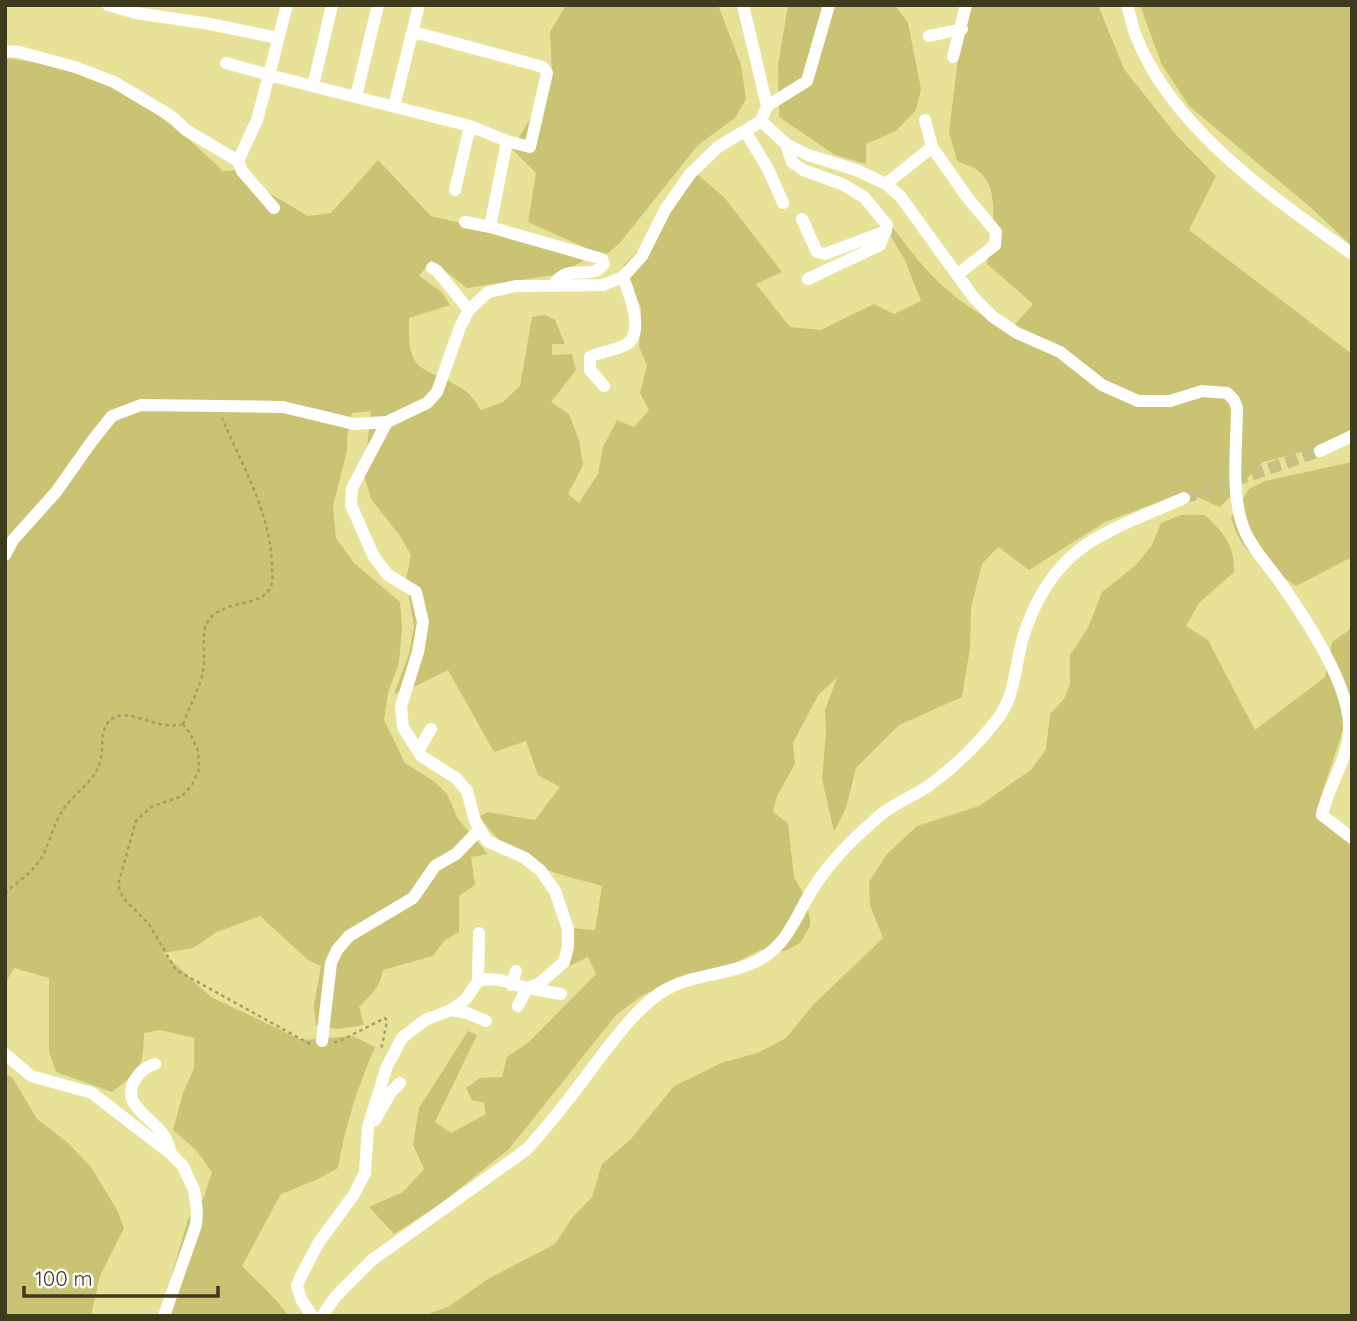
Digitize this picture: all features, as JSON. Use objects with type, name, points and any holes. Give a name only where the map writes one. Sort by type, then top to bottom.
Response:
[{"type":"street","points":[[108,5],[136,13],[278,38]]},
{"type":"street","points":[[238,162],[257,120],[286,5]]},
{"type":"street","points":[[313,86],[332,5]]},
{"type":"street","points":[[356,96],[378,5]]},
{"type":"street","points":[[394,106],[418,5]]},
{"type":"street","points":[[5,555],[13,540],[57,492],[92,440],[113,416],[141,405],[221,405],[283,407],[354,424],[387,422],[427,403],[438,392],[460,327],[469,310],[488,292],[516,286],[603,285],[623,277],[642,256],[665,210],[690,174],[718,147],[761,121],[767,106],[744,5]]},
{"type":"street","points":[[767,106],[807,81],[829,5]]},
{"type":"street","points":[[953,57],[966,5]]},
{"type":"street","points":[[1127,5],[1136,36],[1157,77],[1200,132],[1258,183],[1352,254]]},
{"type":"street","points":[[929,36],[962,29]]},
{"type":"street","points":[[226,63],[470,125],[507,141],[530,147],[547,72],[542,67],[421,34],[411,35]]},
{"type":"street","points":[[5,51],[19,52],[75,67],[114,82],[172,116],[186,130],[238,162],[242,171],[274,208]]},
{"type":"street","points":[[925,120],[932,148],[996,232],[995,245],[957,275]]},
{"type":"street","points":[[761,121],[786,145],[886,184],[900,196],[974,298],[993,317],[1017,333],[1060,352],[1102,385],[1138,401],[1170,401],[1202,391],[1227,393],[1234,400],[1237,408],[1237,505],[1244,529],[1316,639],[1341,687],[1347,706],[1350,727],[1346,750],[1325,797],[1322,815],[1352,838]]},
{"type":"street","points":[[455,190],[470,125]]},
{"type":"street","points":[[745,131],[768,169],[783,203]]},
{"type":"street","points":[[490,227],[507,141]]},
{"type":"street","points":[[786,145],[792,162],[803,170],[842,184],[864,197],[887,226],[880,245],[808,279]]},
{"type":"street","points":[[886,184],[932,148]]},
{"type":"street","points":[[803,219],[817,252],[825,254],[886,231]]},
{"type":"street","points":[[465,222],[602,259],[604,264],[595,272],[564,274],[553,286]]},
{"type":"street","points":[[432,268],[438,271],[469,310]]},
{"type":"street","points":[[604,386],[590,370],[590,357],[627,344],[634,333],[633,303],[623,277]]},
{"type":"street","points":[[387,422],[352,488],[351,505],[374,557],[388,575],[416,592],[424,622],[418,652],[401,706],[403,727],[421,756],[456,778],[467,791],[479,830],[487,841],[525,858],[541,872],[555,891],[568,929],[568,947],[564,962],[540,983],[527,988],[518,1006]]},
{"type":"street","points":[[1320,451],[1352,436]]},
{"type":"street","points":[[322,1316],[336,1296],[372,1260],[526,1150],[636,1012],[662,991],[685,982],[738,970],[763,958],[780,942],[817,881],[840,853],[880,815],[931,784],[975,744],[1000,715],[1011,694],[1024,633],[1040,596],[1055,572],[1075,551],[1093,538],[1184,498]]},
{"type":"street","points":[[418,751],[431,729]]},
{"type":"street","points":[[322,1041],[331,963],[337,950],[349,936],[413,898],[435,866],[456,854],[479,830]]},
{"type":"street","points":[[312,1316],[301,1299],[298,1286],[300,1278],[319,1242],[354,1196],[365,1173],[368,1127],[387,1066],[402,1038],[425,1020],[451,1010],[466,999],[478,981],[479,933]]},
{"type":"street","points":[[511,985],[516,971]]},
{"type":"street","points":[[478,981],[500,980],[511,985],[561,994]]},
{"type":"street","points":[[451,1010],[486,1021]]},
{"type":"street","points":[[5,1054],[31,1076],[92,1093],[183,1166],[194,1190],[196,1225],[163,1316]]},
{"type":"street","points":[[155,1064],[139,1072],[131,1092],[134,1105],[158,1126],[168,1140],[170,1154]]},
{"type":"street","points":[[368,1127],[379,1116],[391,1092],[400,1083]]},
{"type":"path","points":[[183,724],[202,673],[206,625],[211,617],[224,609],[260,598],[269,592],[273,581],[269,531],[221,416],[221,405]]},
{"type":"path","points":[[5,893],[43,857],[55,824],[65,807],[95,774],[102,757],[103,733],[113,718],[130,716],[173,727],[183,724]]},
{"type":"path","points":[[183,724],[198,751],[200,769],[182,796],[151,807],[136,821],[118,885],[123,898],[148,923],[176,970],[310,1044],[322,1041],[338,1042],[385,1018],[387,1021],[381,1047],[382,1058],[387,1066]]},
{"type":"shaded area","points":[[566,5],[718,5],[741,65],[746,99],[735,118],[698,145],[619,244],[604,256],[528,222],[536,173],[512,149],[543,97],[552,72],[550,32]]},
{"type":"shaded area","points":[[788,5],[895,5],[908,23],[921,89],[916,110],[896,131],[866,144],[866,164],[835,155],[779,117],[778,65]]},
{"type":"shaded area","points":[[972,5],[1098,5],[1124,69],[1177,136],[1216,176],[1189,230],[1352,354],[1352,431],[1320,447],[1263,462],[1220,507],[1185,492],[1105,522],[1029,570],[998,547],[982,564],[971,608],[970,648],[962,697],[899,725],[856,768],[846,808],[834,832],[822,779],[825,710],[837,678],[819,694],[793,743],[795,764],[777,796],[773,812],[788,823],[794,877],[804,895],[810,919],[810,926],[800,943],[785,951],[760,950],[737,962],[669,982],[640,997],[616,1015],[509,1149],[439,1205],[394,1234],[369,1207],[403,1192],[424,1169],[413,1145],[419,1108],[468,1031],[477,1035],[435,1122],[451,1133],[486,1114],[484,1103],[472,1100],[466,1088],[480,1078],[502,1077],[507,1057],[529,1042],[596,974],[588,957],[567,967],[572,928],[595,930],[602,886],[554,872],[529,861],[501,841],[480,816],[488,812],[535,820],[560,787],[538,775],[526,741],[494,752],[448,670],[394,694],[409,654],[414,626],[406,580],[411,555],[371,499],[364,475],[371,411],[352,413],[347,451],[333,506],[336,538],[354,563],[400,602],[402,627],[399,663],[388,693],[384,720],[405,763],[435,782],[447,794],[458,819],[488,854],[471,857],[475,885],[459,896],[459,932],[445,940],[433,956],[383,970],[377,986],[359,1007],[364,1025],[337,1029],[316,1025],[314,1005],[321,966],[308,960],[260,916],[217,932],[193,948],[163,953],[211,997],[302,1040],[353,1036],[375,1047],[353,1106],[338,1168],[281,1194],[242,1266],[288,1316],[160,1316],[188,1219],[203,1199],[212,1172],[196,1150],[173,1130],[183,1093],[194,1069],[194,1038],[160,1030],[144,1033],[143,1055],[138,1068],[112,1092],[56,1072],[49,1052],[49,978],[14,968],[5,984],[5,58],[57,67],[109,86],[169,124],[223,171],[236,170],[308,216],[331,213],[378,160],[431,216],[560,247],[584,261],[554,275],[467,288],[431,260],[419,276],[442,292],[450,305],[409,318],[409,337],[414,360],[427,371],[466,391],[481,410],[503,402],[520,386],[532,317],[545,315],[555,320],[565,344],[552,344],[552,355],[572,354],[576,370],[551,402],[569,414],[579,440],[583,465],[568,494],[579,503],[598,474],[603,447],[617,420],[634,427],[649,410],[640,393],[647,365],[639,347],[641,308],[623,266],[663,225],[677,186],[697,174],[724,197],[782,272],[756,284],[790,327],[821,330],[874,304],[894,314],[921,301],[905,260],[875,210],[938,281],[985,317],[1011,329],[1033,304],[987,264],[993,214],[990,188],[977,170],[957,161],[949,132],[958,58]]},
{"type":"shaded area","points":[[1140,5],[1352,5],[1352,246],[1309,206],[1189,106],[1162,65]]},
{"type":"shaded area","points":[[1352,462],[1352,557],[1296,586],[1264,565],[1241,541],[1231,517],[1249,489],[1265,481]]},
{"type":"shaded area","points":[[1181,515],[1205,515],[1230,546],[1234,572],[1199,603],[1186,626],[1208,640],[1255,730],[1325,677],[1332,642],[1352,628],[1352,727],[1344,727],[1316,811],[1330,829],[1352,846],[1352,1316],[422,1316],[448,1307],[488,1279],[555,1244],[572,1218],[592,1197],[602,1164],[631,1139],[674,1086],[721,1063],[757,1053],[786,1038],[813,1005],[883,938],[870,905],[869,882],[887,854],[917,826],[979,806],[1032,769],[1046,749],[1050,714],[1064,699],[1070,684],[1070,655],[1088,628],[1102,592],[1136,565],[1152,545],[1161,523]]},
{"type":"shaded area","points":[[5,1074],[12,1077],[37,1119],[67,1142],[91,1167],[117,1210],[124,1228],[100,1276],[91,1316],[5,1316]]},
{"type":"tunnel","points":[[1184,498],[1320,451]]}]
